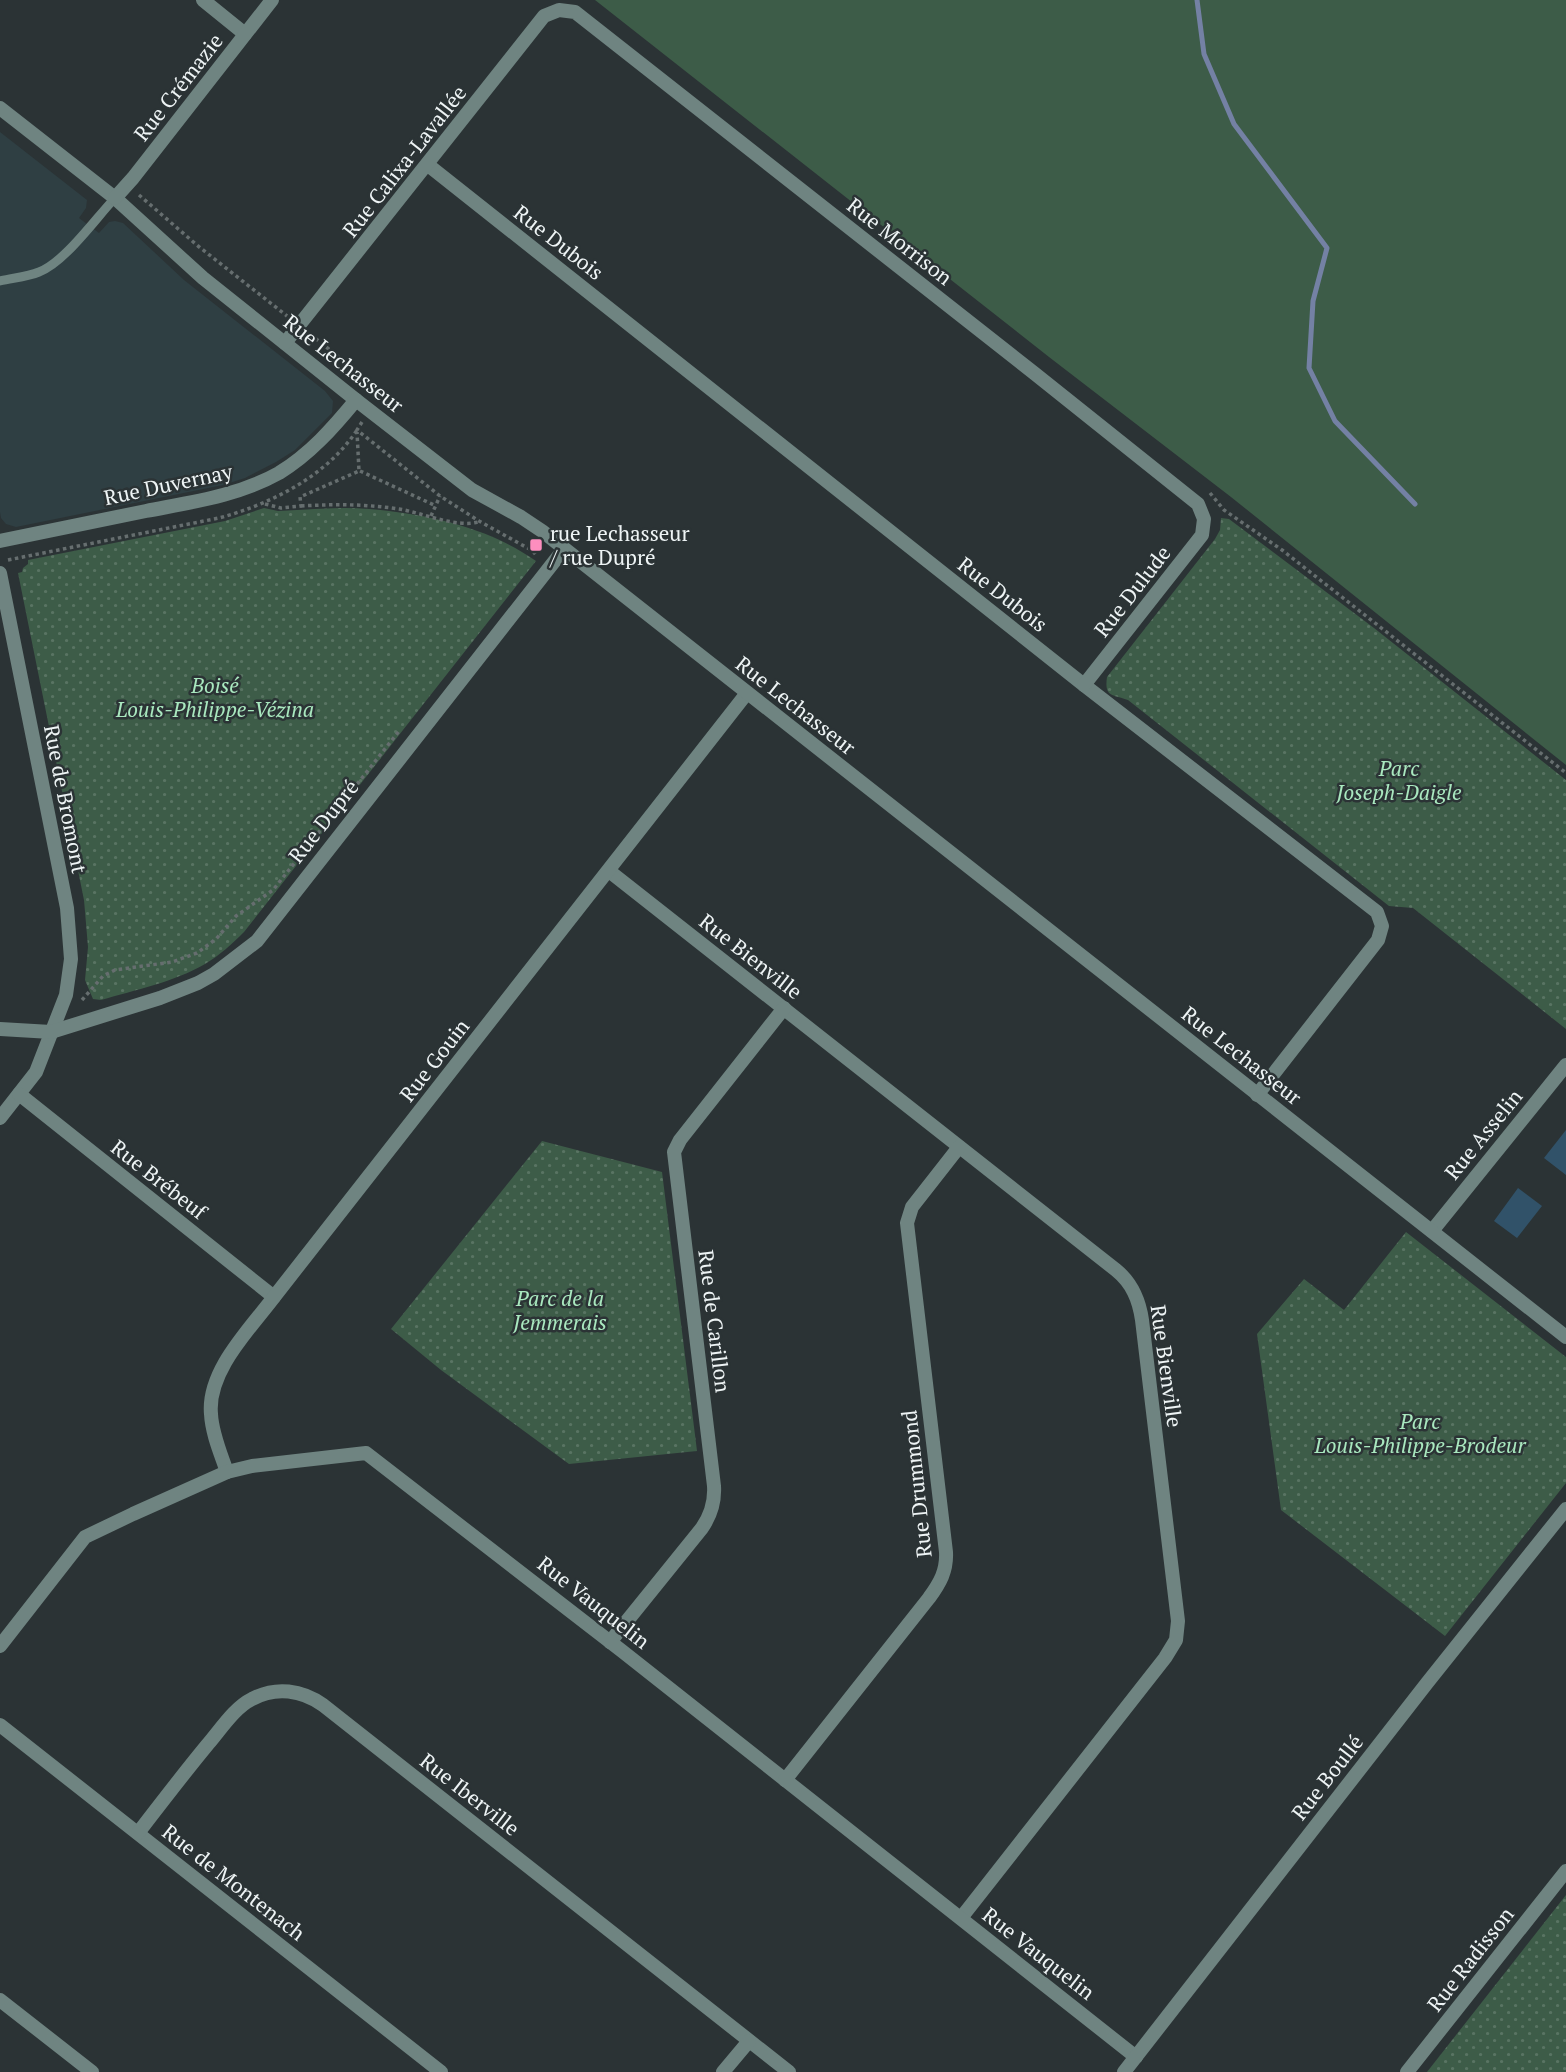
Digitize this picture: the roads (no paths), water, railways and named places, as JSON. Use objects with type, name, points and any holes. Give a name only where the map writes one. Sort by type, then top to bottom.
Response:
[{"type":"street","points":[[203,0],[245,34]]},
{"type":"street","name":"Rue Crémazie","points":[[115,198],[272,0]]},
{"type":"street","name":"Rue Calixa-Lavallée","points":[[285,344],[544,16],[559,10]]},
{"type":"street","name":"Rue Morrison","points":[[559,10],[570,10],[581,16],[1045,382],[1194,500],[1204,519]]},
{"type":"street","name":"Rue Lechasseur","points":[[0,108],[115,198],[203,278],[356,400],[472,490],[542,531],[1566,1337]]},
{"type":"street","name":"Rue Dubois","points":[[428,164],[1084,685],[1363,900],[1380,916],[1382,926],[1378,940],[1257,1095]]},
{"type":"street","name":"Rue Duvernay","points":[[0,541],[199,501],[254,485],[304,455],[356,400]]},
{"type":"street","name":"Rue Dulude","points":[[1084,685],[1199,539],[1204,519]]},
{"type":"street","name":"Rue Dupré","points":[[51,1032],[198,984],[228,965],[257,941],[564,549]]},
{"type":"street","name":"Rue de Bromont","points":[[0,573],[67,908],[71,959],[69,978],[66,995],[51,1032]]},
{"type":"street","name":"Rue Gouin","points":[[227,1472],[211,1414],[214,1387],[225,1362],[747,693]]},
{"type":"street","name":"Rue Bienville","points":[[609,871],[1116,1269],[1135,1292],[1141,1313],[1178,1628],[1176,1640],[1165,1658],[961,1918]]},
{"type":"street","name":"Rue de Carillon","points":[[610,1642],[702,1528],[714,1501],[674,1152],[680,1140],[784,1008]]},
{"type":"street","points":[[0,1029],[51,1032],[36,1072],[0,1118]]},
{"type":"street","name":"Rue Asselin","points":[[1432,1231],[1566,1065]]},
{"type":"street","name":"Rue Brébeuf","points":[[19,1094],[274,1297]]},
{"type":"street","name":"Rue Drummond","points":[[785,1780],[939,1585],[944,1572],[946,1552],[907,1223],[912,1207],[959,1147]]},
{"type":"street","name":"Rue Vauquelin","points":[[0,1646],[85,1537],[227,1472],[340,1454],[370,1454],[1136,2057]]},
{"type":"street","name":"Rue Boullé","points":[[1124,2072],[1566,1509]]},
{"type":"street","name":"Rue Iberville","points":[[138,1833],[186,1770],[240,1707],[269,1692],[300,1693],[323,1705],[789,2072]]},
{"type":"street","name":"Rue de Montenach","points":[[0,1725],[441,2072]]},
{"type":"street","name":"Rue Radisson","points":[[1408,2072],[1566,1871]]},
{"type":"street","points":[[0,2000],[92,2072]]},
{"type":"street","points":[[723,2072],[749,2041]]},
{"type":"lane","points":[[0,281],[39,272],[53,264],[115,198]]},
{"type":"waterway","points":[[1197,0],[1204,54],[1234,124],[1327,248],[1313,301],[1309,368],[1335,421],[1415,504]]},
{"type":"place","name":"rue Lechasseur / rue Dupré","points":[[536,545]]},
{"type":"park label","name":"Boisé Louis-Philippe-Vézina","points":[[215,697]]},
{"type":"park label","name":"Parc Joseph-Daigle","points":[[1399,780]]},
{"type":"park label","name":"Parc de la Jemmerais","points":[[560,1310]]},
{"type":"park label","name":"Parc Louis-Philippe-Brodeur","points":[[1420,1433]]}]
